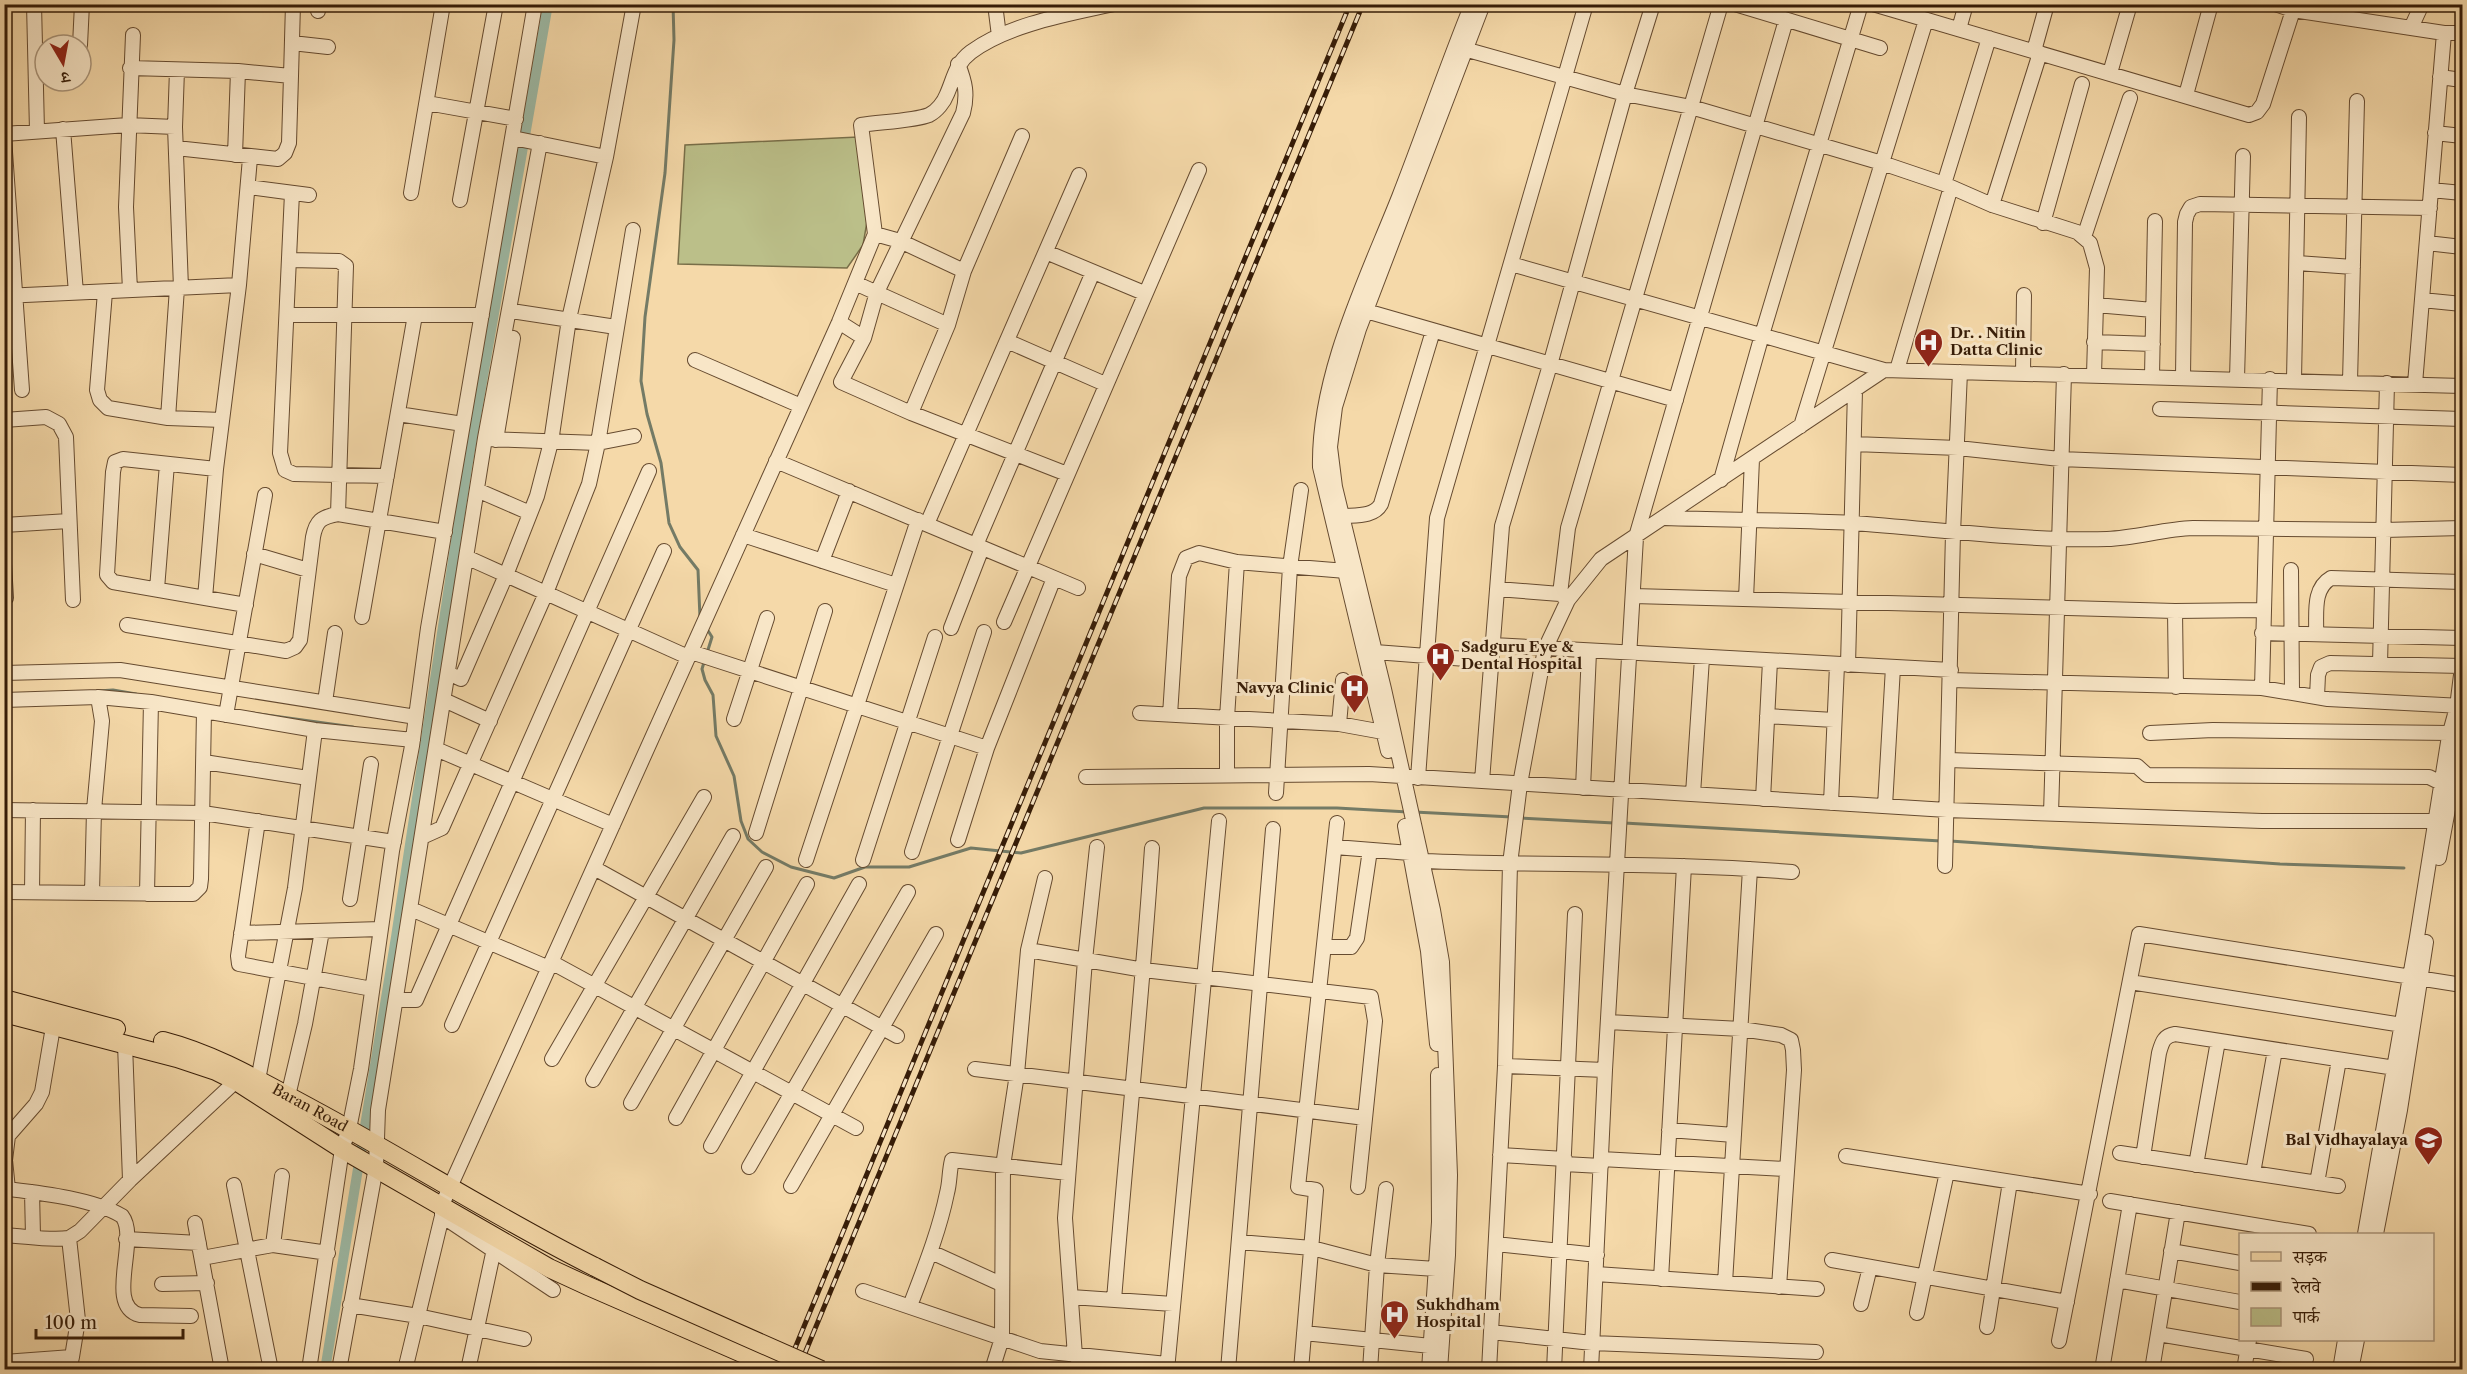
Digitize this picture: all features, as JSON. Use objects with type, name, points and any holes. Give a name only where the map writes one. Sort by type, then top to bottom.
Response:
[{"type":"main road","name":"Baran Road","points":[[4,999],[190,1048],[223,1061],[374,1142],[549,1244],[640,1290],[821,1370]]},
{"type":"main road","name":"Baran Road","points":[[4,1013],[177,1058],[216,1071],[236,1081],[442,1210],[549,1268],[782,1370]]},
{"type":"street","points":[[34,4],[37,131]]},
{"type":"street","points":[[81,33],[82,4]]},
{"type":"street","points":[[176,148],[250,158],[278,159],[285,153],[289,143],[293,4]]},
{"type":"street","points":[[411,193],[443,4]]},
{"type":"street","points":[[460,200],[496,4]]},
{"type":"street","points":[[309,1370],[361,1069],[394,842],[463,424],[516,139],[516,119],[535,4]]},
{"type":"street","points":[[448,673],[461,679],[506,576],[530,513],[550,442],[569,319],[606,157],[634,4]]},
{"type":"street","points":[[995,4],[999,36]]},
{"type":"street","points":[[405,1370],[442,1210],[451,1187],[613,825],[693,655],[701,629],[839,322],[875,234],[861,125],[930,115],[947,96],[958,64],[970,52],[999,36],[1046,20],[1114,4]]},
{"type":"street","points":[[1440,1370],[1449,1198],[1448,1074],[1442,962],[1402,796],[1375,652],[1331,465],[1332,426],[1340,387],[1460,49],[1472,4]]},
{"type":"street","points":[[1398,776],[1383,732],[1320,467],[1320,446],[1325,405],[1338,358],[1364,284],[1460,49],[1483,4]]},
{"type":"street","points":[[1419,778],[1437,518],[1586,4]]},
{"type":"street","points":[[1482,782],[1502,526],[1550,365],[1625,94],[1653,4]]},
{"type":"street","points":[[1489,1370],[1505,1066],[1510,864],[1520,784],[1545,649],[1564,597],[1568,528],[1721,4]]},
{"type":"street","points":[[1735,4],[1880,48]]},
{"type":"street","points":[[1721,480],[1861,4]]},
{"type":"street","points":[[1959,29],[1966,4]]},
{"type":"street","points":[[1992,205],[2037,52],[2047,4]]},
{"type":"street","points":[[2110,73],[2130,4]]},
{"type":"street","points":[[2186,95],[2211,4]]},
{"type":"street","points":[[2275,4],[2411,28],[2444,33],[2463,33]]},
{"type":"street","points":[[2411,28],[2422,4]]},
{"type":"street","points":[[1880,6],[2249,115],[2257,112],[2263,104],[2294,7]]},
{"type":"street","points":[[1591,1370],[1605,1070],[1636,537],[1786,20]]},
{"type":"street","points":[[1801,426],[1926,20]]},
{"type":"street","points":[[2415,384],[2444,33]]},
{"type":"street","points":[[130,290],[126,207],[132,35]]},
{"type":"street","points":[[1564,597],[1601,560],[1855,390],[1891,370],[1948,185],[1989,38]]},
{"type":"street","points":[[292,43],[328,47]]},
{"type":"street","points":[[1460,49],[1625,94],[1691,107],[1882,162],[1948,185],[1992,205],[2084,237],[2090,243],[2096,260],[2094,375]]},
{"type":"street","points":[[841,382],[864,338],[878,292],[900,241],[963,113],[967,98],[966,84],[958,64]]},
{"type":"street","points":[[130,68],[238,71],[291,76]]},
{"type":"street","points":[[168,418],[179,288],[175,127],[177,70]]},
{"type":"street","points":[[235,155],[238,71]]},
{"type":"street","points":[[2440,77],[2463,80]]},
{"type":"street","points":[[2043,223],[2082,84]]},
{"type":"street","points":[[2084,237],[2130,98]]},
{"type":"street","points":[[2350,382],[2357,101]]},
{"type":"street","points":[[427,103],[516,119]]},
{"type":"street","points":[[2294,380],[2300,117]]},
{"type":"street","points":[[4,134],[128,125],[175,127]]},
{"type":"street","points":[[63,129],[76,293]]},
{"type":"street","points":[[2435,133],[2463,136]]},
{"type":"street","points":[[911,413],[948,325],[964,271],[1022,136]]},
{"type":"street","points":[[4,138],[11,296],[22,390]]},
{"type":"street","points":[[516,139],[606,157]]},
{"type":"street","points":[[490,439],[537,142]]},
{"type":"street","points":[[2237,379],[2243,156]]},
{"type":"street","points":[[205,598],[216,469],[238,285],[250,158]]},
{"type":"street","points":[[1004,621],[1199,170]]},
{"type":"street","points":[[806,860],[896,585],[923,522],[967,433],[1079,175]]},
{"type":"street","points":[[248,187],[309,195]]},
{"type":"street","points":[[2431,190],[2463,193]]},
{"type":"street","points":[[292,192],[280,453],[282,463],[285,470],[294,474],[387,476]]},
{"type":"street","points":[[2183,377],[2187,214],[2191,207],[2200,204],[2430,208]]},
{"type":"street","points":[[2152,376],[2155,221]]},
{"type":"street","points":[[339,1370],[477,490],[518,312],[533,229]]},
{"type":"street","points":[[422,837],[442,828],[546,593],[589,484],[598,443],[633,230]]},
{"type":"street","points":[[875,234],[900,241],[964,271]]},
{"type":"street","points":[[2427,243],[2463,247]]},
{"type":"street","points":[[1046,252],[1144,293]]},
{"type":"street","points":[[290,260],[339,261],[346,266],[338,514]]},
{"type":"street","points":[[2296,263],[2353,267]]},
{"type":"street","points":[[1511,264],[1823,353],[1891,370],[2463,386]]},
{"type":"street","points":[[951,628],[979,546],[1016,453],[1093,272]]},
{"type":"street","points":[[855,283],[948,325]]},
{"type":"street","points":[[11,296],[238,285]]},
{"type":"street","points":[[105,292],[97,375],[100,400],[108,408],[168,418],[222,420]]},
{"type":"street","points":[[2023,373],[2024,295]]},
{"type":"street","points":[[2422,300],[2463,304]]},
{"type":"street","points":[[2096,306],[2153,310]]},
{"type":"street","points":[[1366,311],[1676,400]]},
{"type":"street","points":[[518,312],[616,327]]},
{"type":"street","points":[[288,315],[482,315]]},
{"type":"street","points":[[362,617],[415,315]]},
{"type":"street","points":[[839,322],[864,338]]},
{"type":"street","points":[[1342,516],[1372,513],[1378,510],[1381,504],[1433,331]]},
{"type":"street","points":[[1007,342],[1105,384]]},
{"type":"street","points":[[2094,342],[2153,344]]},
{"type":"street","points":[[695,360],[801,406]]},
{"type":"street","points":[[816,371],[911,413],[1067,474]]},
{"type":"street","points":[[1945,866],[1953,533],[1960,372]]},
{"type":"street","points":[[2050,814],[2064,374]]},
{"type":"street","points":[[2262,688],[2262,610],[2270,380]]},
{"type":"street","points":[[2380,664],[2387,383]]},
{"type":"street","points":[[1831,802],[1834,720],[1850,602],[1855,390]]},
{"type":"street","points":[[2160,409],[2463,419]]},
{"type":"street","points":[[398,414],[463,424]]},
{"type":"street","points":[[4,420],[46,417],[59,424],[66,437],[73,600]]},
{"type":"street","points":[[490,439],[598,443],[634,436]]},
{"type":"street","points":[[1854,444],[1958,448],[2060,459],[2463,475]]},
{"type":"street","points":[[216,469],[123,459],[115,462],[107,575],[113,582],[246,605]]},
{"type":"street","points":[[1746,599],[1752,459]]},
{"type":"street","points":[[776,461],[1078,588]]},
{"type":"street","points":[[157,589],[167,464]]},
{"type":"street","points":[[396,1000],[417,1000],[649,471]]},
{"type":"street","points":[[477,490],[530,513]]},
{"type":"street","points":[[1276,794],[1290,567],[1301,490]]},
{"type":"street","points":[[822,561],[849,491]]},
{"type":"street","points":[[226,715],[265,495]]},
{"type":"street","points":[[126,625],[286,651],[295,647],[300,640],[316,523],[324,516],[338,514],[445,532]]},
{"type":"street","points":[[1665,518],[1852,524],[1953,533],[2058,538],[2123,537],[2173,528],[2265,527],[2384,530],[2463,528]]},
{"type":"street","points":[[4,525],[69,521]]},
{"type":"street","points":[[743,535],[896,585]]},
{"type":"street","points":[[452,1025],[664,551]]},
{"type":"street","points":[[1170,715],[1179,576],[1186,558],[1199,553],[1237,562],[1346,571]]},
{"type":"street","points":[[254,554],[308,570]]},
{"type":"street","points":[[466,557],[627,630],[693,655],[715,660],[987,748]]},
{"type":"street","points":[[1227,774],[1227,718],[1237,562]]},
{"type":"street","points":[[4,564],[6,598]]},
{"type":"street","points":[[2291,570],[2292,692]]},
{"type":"street","points":[[958,840],[987,748],[1054,578]]},
{"type":"street","points":[[2316,634],[2318,592],[2322,583],[2331,578],[2463,582]]},
{"type":"street","points":[[1497,589],[1564,597]]},
{"type":"street","points":[[1633,596],[2175,611],[2262,610]]},
{"type":"street","points":[[2175,611],[2176,687]]},
{"type":"street","points":[[756,833],[825,612]]},
{"type":"street","points":[[734,719],[767,618]]},
{"type":"street","points":[[912,852],[948,736],[984,632]]},
{"type":"street","points":[[326,702],[335,633]]},
{"type":"street","points":[[2262,633],[2463,638]]},
{"type":"street","points":[[863,860],[935,637]]},
{"type":"street","points":[[1493,645],[1893,667],[1950,675],[2054,683],[2262,688],[2317,697],[2460,706]]},
{"type":"street","points":[[1375,652],[1492,661]]},
{"type":"street","points":[[1583,788],[1589,652]]},
{"type":"street","points":[[1693,794],[1702,658]]},
{"type":"street","points":[[1763,799],[1770,661]]},
{"type":"street","points":[[2317,697],[2318,675],[2321,667],[2330,663],[2463,666],[2452,785],[2415,978],[2376,1233]]},
{"type":"street","points":[[1885,806],[1893,667]]},
{"type":"street","points":[[4,673],[120,670],[326,702],[414,731]]},
{"type":"street","points":[[1339,724],[1343,680]]},
{"type":"street","points":[[4,700],[98,697],[151,702],[315,730],[439,731]]},
{"type":"street","points":[[92,893],[94,810],[102,721],[98,697]]},
{"type":"street","points":[[444,700],[490,721]]},
{"type":"street","points":[[147,894],[151,702]]},
{"type":"street","points":[[4,892],[193,894],[200,887],[204,711]]},
{"type":"street","points":[[1140,713],[1339,724],[1383,732]]},
{"type":"street","points":[[1767,716],[1834,720]]},
{"type":"street","points":[[258,1080],[295,888],[315,730]]},
{"type":"street","points":[[2150,733],[2213,730],[2456,733]]},
{"type":"street","points":[[436,749],[613,825]]},
{"type":"street","points":[[1948,760],[2138,766],[2147,775],[2429,777],[2452,785]]},
{"type":"street","points":[[204,762],[308,778]]},
{"type":"street","points":[[350,899],[371,764]]},
{"type":"street","points":[[1086,777],[1227,774],[1398,776],[1947,810],[2262,820],[2435,821]]},
{"type":"street","points":[[2415,978],[2435,821],[2452,785]]},
{"type":"street","points":[[552,1059],[704,797]]},
{"type":"street","points":[[4,810],[203,813],[394,842]]},
{"type":"street","points":[[32,892],[33,810]]},
{"type":"street","points":[[863,1291],[1040,1351],[1167,1367],[1219,820]]},
{"type":"street","points":[[258,822],[241,933],[239,964],[372,989]]},
{"type":"street","points":[[1301,1370],[1316,1190],[1299,1188],[1337,823]]},
{"type":"street","points":[[1228,1370],[1273,829]]},
{"type":"street","points":[[593,1080],[733,836]]},
{"type":"street","points":[[1335,846],[1416,857],[1510,864],[1618,863],[1792,872]]},
{"type":"street","points":[[1075,1356],[1065,1218],[1085,960],[1097,847]]},
{"type":"street","points":[[1114,1300],[1131,1090],[1144,970],[1152,848]]},
{"type":"street","points":[[1324,947],[1350,947],[1358,938],[1370,850]]},
{"type":"street","points":[[1416,857],[1437,1034],[1439,1187],[1429,1370]]},
{"type":"street","points":[[1661,1279],[1684,866]]},
{"type":"street","points":[[631,1103],[766,867]]},
{"type":"street","points":[[594,868],[897,1036]]},
{"type":"street","points":[[1725,1283],[1750,869]]},
{"type":"street","points":[[992,1370],[1002,1338],[1003,1166],[1017,1074],[1028,950],[1045,878]]},
{"type":"street","points":[[676,1118],[807,884]]},
{"type":"street","points":[[711,1146],[859,884]]},
{"type":"street","points":[[749,1167],[908,892]]},
{"type":"street","points":[[411,909],[550,965],[594,986],[856,1128]]},
{"type":"street","points":[[1554,1370],[1575,914]]},
{"type":"street","points":[[241,933],[381,929]]},
{"type":"street","points":[[288,1096],[314,979],[322,931]]},
{"type":"street","points":[[791,1186],[936,934]]},
{"type":"street","points":[[2060,1341],[2139,934],[2463,985]]},
{"type":"street","points":[[1028,950],[1144,970],[1371,997],[1376,1021],[1358,1187]]},
{"type":"street","points":[[2130,982],[2407,1026]]},
{"type":"street","points":[[1608,1022],[1741,1029],[1781,1035],[1791,1040],[1794,1050],[1794,1070],[1779,1287]]},
{"type":"street","points":[[2365,1233],[2395,1068],[2407,1026]]},
{"type":"street","points":[[52,1027],[42,1092],[36,1104],[8,1136],[5,1160],[6,1189],[32,1192],[104,1208],[122,1216],[126,1221],[124,1301],[130,1311],[140,1315],[191,1316]]},
{"type":"street","points":[[2143,1157],[2162,1042],[2167,1035],[2175,1034],[2395,1068]]},
{"type":"street","points":[[2196,1165],[2218,1041]]},
{"type":"street","points":[[125,1044],[130,1180]]},
{"type":"street","points":[[2253,1173],[2275,1050]]},
{"type":"street","points":[[2317,1183],[2339,1059]]},
{"type":"street","points":[[1505,1066],[1605,1070]]},
{"type":"street","points":[[975,1069],[1365,1118]]},
{"type":"street","points":[[4,1235],[58,1239],[69,1238],[80,1231],[130,1180],[236,1081]]},
{"type":"street","points":[[1669,1130],[1734,1135]]},
{"type":"street","points":[[2120,1153],[2338,1186]]},
{"type":"street","points":[[1500,1155],[1564,1162],[1667,1163],[1786,1169]]},
{"type":"street","points":[[1845,1156],[2090,1194]]},
{"type":"street","points":[[910,1306],[931,1252],[948,1190],[948,1175],[952,1160],[1068,1173]]},
{"type":"street","points":[[1917,1313],[1947,1172]]},
{"type":"street","points":[[273,1245],[282,1176]]},
{"type":"street","points":[[1987,1328],[2010,1182]]},
{"type":"street","points":[[234,1185],[271,1370]]},
{"type":"street","points":[[1370,1370],[1377,1265],[1386,1189]]},
{"type":"street","points":[[32,1192],[33,1236]]},
{"type":"street","points":[[2110,1201],[2269,1231],[2296,1233]]},
{"type":"street","points":[[2102,1370],[2130,1204]]},
{"type":"street","points":[[442,1210],[553,1290]]},
{"type":"street","points":[[2152,1370],[2178,1212]]},
{"type":"street","points":[[195,1223],[222,1370]]},
{"type":"street","points":[[4,1362],[70,1363],[78,1320],[69,1238]]},
{"type":"street","points":[[126,1239],[199,1243]]},
{"type":"street","points":[[1239,1242],[1312,1248],[1377,1265],[1436,1269]]},
{"type":"street","points":[[1496,1244],[1597,1255]]},
{"type":"street","points":[[202,1257],[273,1245],[328,1253]]},
{"type":"street","points":[[468,1370],[494,1249]]},
{"type":"street","points":[[2171,1251],[2239,1263]]},
{"type":"street","points":[[931,1252],[1001,1284]]},
{"type":"street","points":[[1832,1260],[2067,1302]]},
{"type":"street","points":[[1861,1304],[1870,1267]]},
{"type":"street","points":[[1596,1274],[1817,1289]]},
{"type":"street","points":[[2117,1280],[2239,1302]]},
{"type":"street","points":[[162,1284],[207,1283]]},
{"type":"street","points":[[1071,1297],[1173,1304]]},
{"type":"street","points":[[350,1305],[418,1316],[524,1339]]},
{"type":"street","points":[[1491,1332],[1592,1343],[1816,1352]]},
{"type":"street","points":[[1304,1333],[1431,1346]]},
{"type":"street","points":[[2158,1334],[2248,1344],[2306,1359]]},
{"type":"street","points":[[2340,1370],[2345,1341]]},
{"type":"street","points":[[2351,1370],[2357,1341]]},
{"type":"street","points":[[2244,1370],[2248,1344]]},
{"type":"green space","points":[[858,137],[868,216],[863,245],[847,268],[678,264],[685,145]]},
{"type":"waterway","points":[[325,1370],[396,937],[467,468],[548,4]]},
{"type":"waterway","points":[[673,4],[674,40],[665,173],[645,317],[641,381],[647,414],[661,463],[669,523],[680,547],[698,570],[700,618]]},
{"type":"waterway","points":[[707,629],[712,637],[707,653]]},
{"type":"waterway","points":[[705,659],[702,669],[713,695],[716,736],[734,776],[741,821],[748,839],[762,852],[791,867],[834,878],[865,867],[909,867],[971,848],[1021,853],[1204,808],[1337,808],[1408,812]]},
{"type":"waterway","points":[[98,691],[113,690],[136,694]]},
{"type":"waterway","points":[[252,713],[353,727]]},
{"type":"waterway","points":[[1414,812],[1512,817]]},
{"type":"waterway","points":[[1519,818],[1614,823]]},
{"type":"waterway","points":[[1624,823],[1941,841]]},
{"type":"waterway","points":[[1950,841],[2280,864],[2404,868]]},
{"type":"railway","points":[[786,1370],[1350,4]]},
{"type":"railway","points":[[798,1370],[1363,4]]},
{"type":"place","name":"Dr. . Nitin Datta Clinic","points":[[1929,368]]},
{"type":"place","name":"Sadguru Eye & Dental Hospital","points":[[1440,682]]},
{"type":"place","name":"Navya Clinic","points":[[1355,714]]},
{"type":"place","name":"Bal Vidhayalaya","points":[[2429,1166]]},
{"type":"place","name":"Sukhdham Hospital","points":[[1395,1340]]}]
